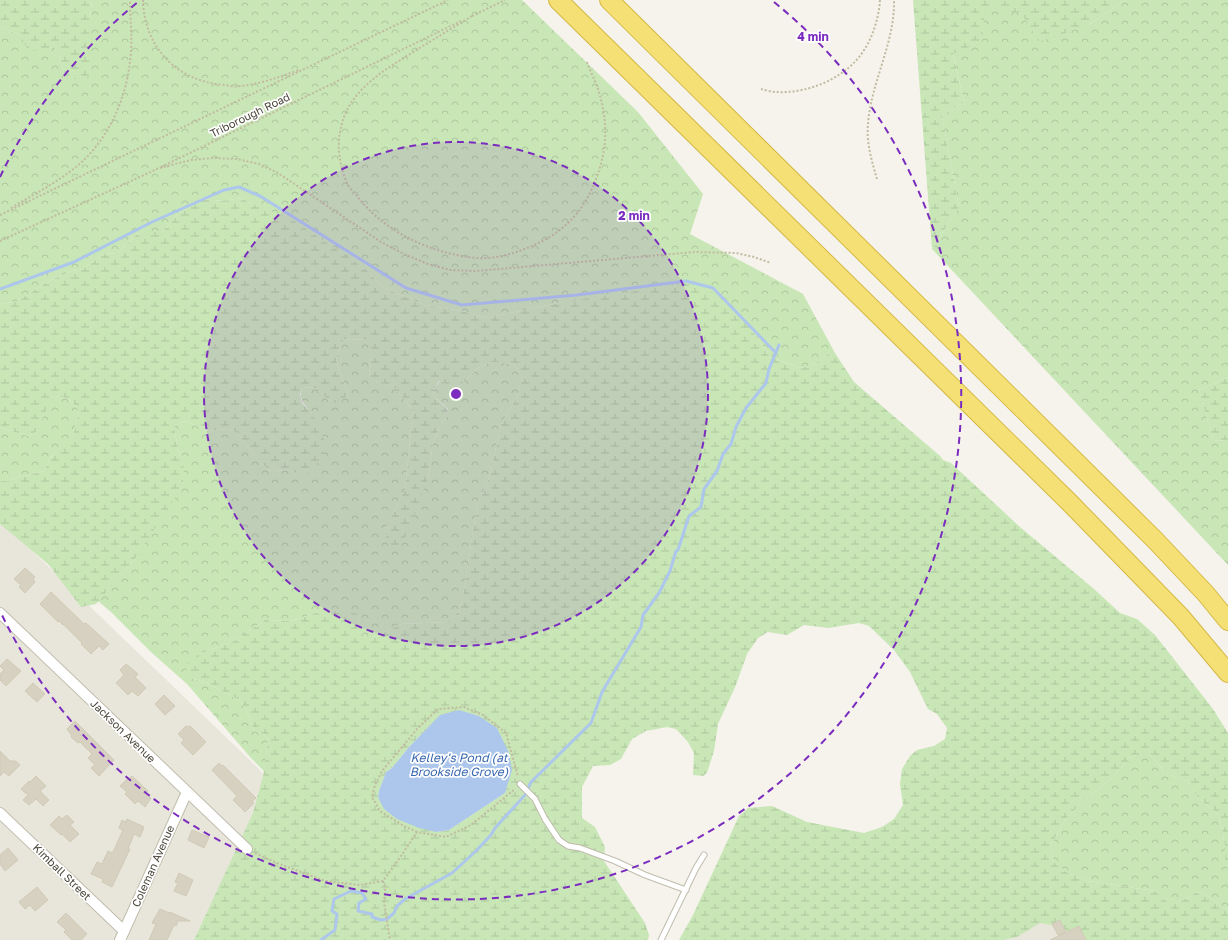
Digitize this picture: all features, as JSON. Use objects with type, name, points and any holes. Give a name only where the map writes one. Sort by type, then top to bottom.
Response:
[{"type":"highway","points":[[558,0],[1071,504],[1181,617],[1228,673]]},
{"type":"highway","points":[[609,0],[1155,540],[1206,594],[1228,620]]},
{"type":"street","name":"Jackson Avenue","points":[[0,613],[247,850]]},
{"type":"street","name":"Coleman Avenue","points":[[122,936],[187,792]]},
{"type":"street","name":"Kimball Street","points":[[1,817],[122,936]]},
{"type":"lane","points":[[520,784],[535,799],[545,819],[559,840],[568,846],[580,848],[615,861],[645,876],[686,890]]},
{"type":"lane","points":[[661,940],[704,855]]},
{"type":"path","points":[[0,215],[62,177],[76,166],[89,155],[107,130],[119,106],[129,71],[131,42],[130,0]]},
{"type":"path","points":[[143,0],[147,29],[157,48],[171,65],[190,78],[211,85],[239,86],[268,82],[311,66]]},
{"type":"path","name":"Triborough Road","points":[[0,215],[448,0]]},
{"type":"path","name":"Triborough Road","points":[[0,241],[156,169],[505,0]]},
{"type":"path","points":[[761,89],[774,92],[799,91],[829,80],[851,66],[866,46],[877,21],[880,0]]},
{"type":"path","points":[[877,179],[869,146],[868,125],[874,90],[892,27],[894,0]]},
{"type":"path","points":[[472,16],[382,72],[366,85],[351,104],[342,123],[339,141],[340,165],[347,184],[363,204],[383,223],[407,238],[438,250],[469,258],[495,258],[521,251],[550,238],[565,226],[578,213],[587,199],[600,170],[604,152],[606,135],[603,109],[598,89],[587,62]]},
{"type":"path","points":[[156,169],[191,160],[214,158],[237,159],[259,164],[278,173],[381,242],[428,264],[450,270],[476,271],[695,252],[736,253],[771,263]]},
{"type":"path","points":[[464,707],[484,715],[506,732],[520,784],[471,825],[446,837],[417,832],[380,811],[372,797],[375,785],[382,771],[418,728],[438,709],[464,707]]},
{"type":"path","points":[[247,850],[325,881],[360,885],[383,881],[417,832]]},
{"type":"path","points":[[383,881],[385,888],[385,913],[390,940]]},
{"type":"shaded area","points":[[0,520],[259,769],[269,782],[198,940],[0,940]]},
{"type":"shaded area","points":[[1064,891],[1101,940],[983,940]]},
{"type":"green space","points":[[0,0],[92,0],[90,18],[91,76],[81,79],[69,79],[64,72],[58,51],[53,47],[41,52],[28,50],[20,35],[0,27]]},
{"type":"green space","points":[[92,0],[522,0],[638,112],[703,194],[690,234],[803,294],[835,353],[829,353],[815,364],[801,368],[770,357],[744,318],[563,302],[486,318],[462,311],[425,305],[382,287],[367,270],[241,198],[224,201],[200,199],[179,213],[162,232],[139,232],[118,253],[103,254],[83,269],[72,271],[49,281],[17,301],[0,304],[0,27],[20,35],[41,52],[53,46],[58,51],[64,72],[69,79],[90,18]]},
{"type":"green space","points":[[913,0],[1126,0],[1088,25],[1039,42],[1022,14],[985,6],[982,41],[953,54],[964,102],[942,115],[959,207],[932,249]]},
{"type":"green space","points":[[1126,0],[1228,0],[1228,377],[1199,390],[1213,440],[1228,441],[1228,565],[932,249],[959,207],[942,115],[964,102],[953,53],[985,5],[1022,14],[1088,25]]},
{"type":"green space","points":[[241,198],[291,219],[367,270],[382,287],[425,305],[462,311],[486,318],[563,302],[689,283],[726,298],[744,318],[770,357],[801,368],[815,364],[829,353],[835,353],[854,382],[943,460],[951,463],[1020,527],[1094,589],[1120,613],[1137,619],[1155,635],[1213,709],[1228,733],[1228,869],[1225,864],[1225,846],[1220,819],[1216,812],[1198,798],[1187,781],[1167,774],[1150,755],[1132,756],[1112,778],[1082,802],[1065,820],[1050,847],[1054,862],[1066,872],[1088,881],[1155,891],[1167,902],[1176,904],[1197,892],[1207,895],[1224,908],[1228,909],[1228,940],[1076,940],[1064,929],[1040,923],[1017,937],[1003,940],[679,940],[693,915],[739,816],[748,808],[772,806],[807,822],[864,833],[882,827],[894,819],[903,805],[900,784],[902,769],[910,756],[917,750],[934,746],[945,739],[947,728],[937,714],[928,709],[910,672],[894,650],[869,626],[859,623],[828,628],[804,625],[787,635],[768,632],[758,638],[747,654],[736,685],[718,724],[714,751],[707,773],[703,776],[693,775],[694,753],[688,742],[676,729],[667,727],[646,731],[632,739],[621,759],[610,765],[593,766],[582,787],[582,818],[595,827],[605,847],[604,861],[645,923],[649,935],[648,940],[194,940],[253,813],[263,776],[268,740],[264,735],[254,730],[246,709],[239,700],[207,683],[191,678],[186,672],[188,663],[199,654],[234,641],[265,620],[291,621],[319,612],[350,611],[358,615],[359,632],[366,637],[375,637],[401,624],[447,622],[457,613],[462,602],[477,506],[490,476],[501,424],[518,396],[522,377],[514,364],[491,362],[478,368],[461,385],[453,387],[439,381],[433,390],[434,396],[448,410],[446,418],[439,428],[433,443],[428,478],[407,535],[398,545],[388,545],[385,530],[405,489],[413,410],[393,386],[372,380],[369,375],[372,356],[370,340],[345,339],[341,343],[336,360],[348,393],[340,403],[330,402],[318,390],[311,388],[302,389],[300,394],[302,403],[312,413],[324,439],[323,456],[310,472],[301,475],[289,470],[270,471],[259,461],[236,432],[227,429],[208,431],[185,421],[174,426],[178,450],[183,458],[184,476],[182,487],[134,560],[96,604],[81,607],[48,564],[0,524],[0,481],[6,481],[44,471],[52,455],[73,437],[79,411],[68,399],[62,397],[52,397],[37,431],[29,436],[0,428],[0,304],[17,301],[49,281],[72,271],[83,269],[103,254],[118,253],[139,232],[162,232],[179,213],[200,199],[224,201]],"holes":[[[441,715],[505,793],[449,830],[436,832],[378,797],[386,772],[392,768],[409,747]]]},
{"type":"green space","points":[[345,339],[371,340],[372,356],[369,375],[373,380],[393,386],[413,410],[405,489],[385,530],[428,478],[433,443],[439,428],[446,418],[448,409],[434,396],[433,390],[440,381],[453,387],[461,385],[478,368],[491,362],[514,364],[522,377],[518,396],[501,424],[490,476],[477,506],[462,602],[457,613],[447,622],[401,624],[375,637],[366,637],[359,632],[358,615],[319,612],[291,621],[265,620],[234,641],[199,654],[191,678],[207,683],[239,700],[246,709],[254,730],[264,735],[268,740],[264,771],[187,684],[98,601],[134,560],[183,458],[178,450],[174,426],[185,421],[208,431],[227,429],[236,432],[259,461],[270,471],[289,470],[301,475],[312,413],[302,399],[302,389],[311,388],[318,390],[330,402],[348,393],[336,360],[341,343]]},
{"type":"green space","points":[[1228,377],[1228,441],[1213,440],[1199,390]]},
{"type":"green space","points":[[51,397],[68,399],[79,411],[73,438],[52,455],[44,471],[6,481],[0,481],[0,428],[29,436],[37,431]]},
{"type":"green space","points":[[1150,755],[1167,774],[1187,781],[1198,798],[1216,812],[1220,819],[1225,846],[1225,864],[1228,869],[1228,909],[1224,908],[1207,895],[1197,892],[1176,904],[1167,903],[1155,891],[1088,881],[1066,872],[1054,862],[1050,847],[1065,820],[1082,802],[1112,778],[1132,756]]},
{"type":"water","name":"Kelley's Pond (at Brookside Grove)","points":[[459,710],[479,716],[497,728],[509,753],[512,770],[505,793],[449,830],[436,832],[419,828],[397,819],[384,809],[378,797],[386,772],[392,768],[409,747],[440,715]]},
{"type":"building","points":[[25,568],[35,577],[33,579],[35,582],[25,593],[19,587],[21,585],[14,579]]},
{"type":"building","points":[[51,592],[84,624],[86,623],[109,644],[103,650],[99,646],[91,654],[63,624],[59,621],[58,622],[40,604]]},
{"type":"building","points":[[7,659],[21,671],[6,686],[0,680],[0,674],[4,670],[0,666]]},
{"type":"building","points":[[126,664],[138,674],[135,677],[146,688],[138,696],[132,691],[128,695],[116,683],[124,675],[120,670]]},
{"type":"building","points":[[33,683],[45,694],[37,702],[25,691]]},
{"type":"building","points":[[164,695],[175,706],[165,715],[155,704]]},
{"type":"building","points":[[75,721],[114,760],[99,776],[91,768],[95,765],[88,758],[92,754],[80,742],[78,743],[71,737],[72,736],[67,729]]},
{"type":"building","points":[[186,726],[190,726],[206,742],[193,755],[181,743],[184,740],[178,734]]},
{"type":"building","points":[[0,751],[10,761],[16,761],[20,765],[9,776],[4,772],[0,776]]},
{"type":"building","points":[[219,763],[222,766],[223,765],[256,798],[252,801],[254,803],[245,812],[233,800],[237,796],[212,770]]},
{"type":"building","points":[[36,776],[46,786],[40,791],[49,800],[43,806],[36,799],[29,805],[23,800],[28,795],[21,789]]},
{"type":"building","points":[[132,776],[148,791],[146,793],[151,798],[145,807],[138,801],[135,804],[125,794],[127,792],[120,786]]},
{"type":"building","points":[[67,815],[74,822],[70,825],[79,834],[70,842],[50,825],[59,816],[62,819]]},
{"type":"building","points":[[127,819],[144,827],[140,837],[134,834],[128,849],[130,849],[112,887],[102,882],[103,879],[91,874],[97,862],[102,864],[108,851],[112,853],[114,850],[123,830],[119,828],[122,820],[126,822]]},
{"type":"building","points":[[192,830],[209,837],[204,848],[188,840]]},
{"type":"building","points":[[8,848],[18,860],[5,871],[0,864],[0,855]]},
{"type":"building","points":[[179,873],[193,880],[186,896],[174,891],[178,883],[175,882]]},
{"type":"building","points":[[37,887],[48,900],[35,911],[30,905],[25,909],[19,902]]},
{"type":"building","points":[[160,909],[190,921],[178,921],[176,926],[174,925],[167,940],[149,940],[156,924],[152,923]]},
{"type":"building","points":[[66,913],[87,934],[81,940],[72,940],[64,932],[66,930],[57,922]]},
{"type":"building","points":[[1060,920],[1066,932],[1058,935],[1052,924]]},
{"type":"building","points":[[1079,926],[1086,940],[1050,940]]},
{"type":"waterway","points":[[0,289],[74,262],[152,222],[224,190],[239,187],[260,196],[406,288],[462,305],[577,295],[686,281],[713,288],[776,353]]},
{"type":"waterway","points":[[321,940],[335,930],[337,914],[332,911],[334,899],[351,891],[362,893],[366,899],[359,903],[358,911],[372,914],[372,917],[381,920],[387,919],[394,913],[397,906],[405,899],[452,873],[491,835],[495,828],[525,795],[531,782],[591,723],[602,692],[641,627],[643,615],[659,593],[670,571],[689,516],[701,507],[704,489],[717,471],[723,454],[731,444],[736,427],[746,408],[766,383],[769,369],[779,345]]}]
